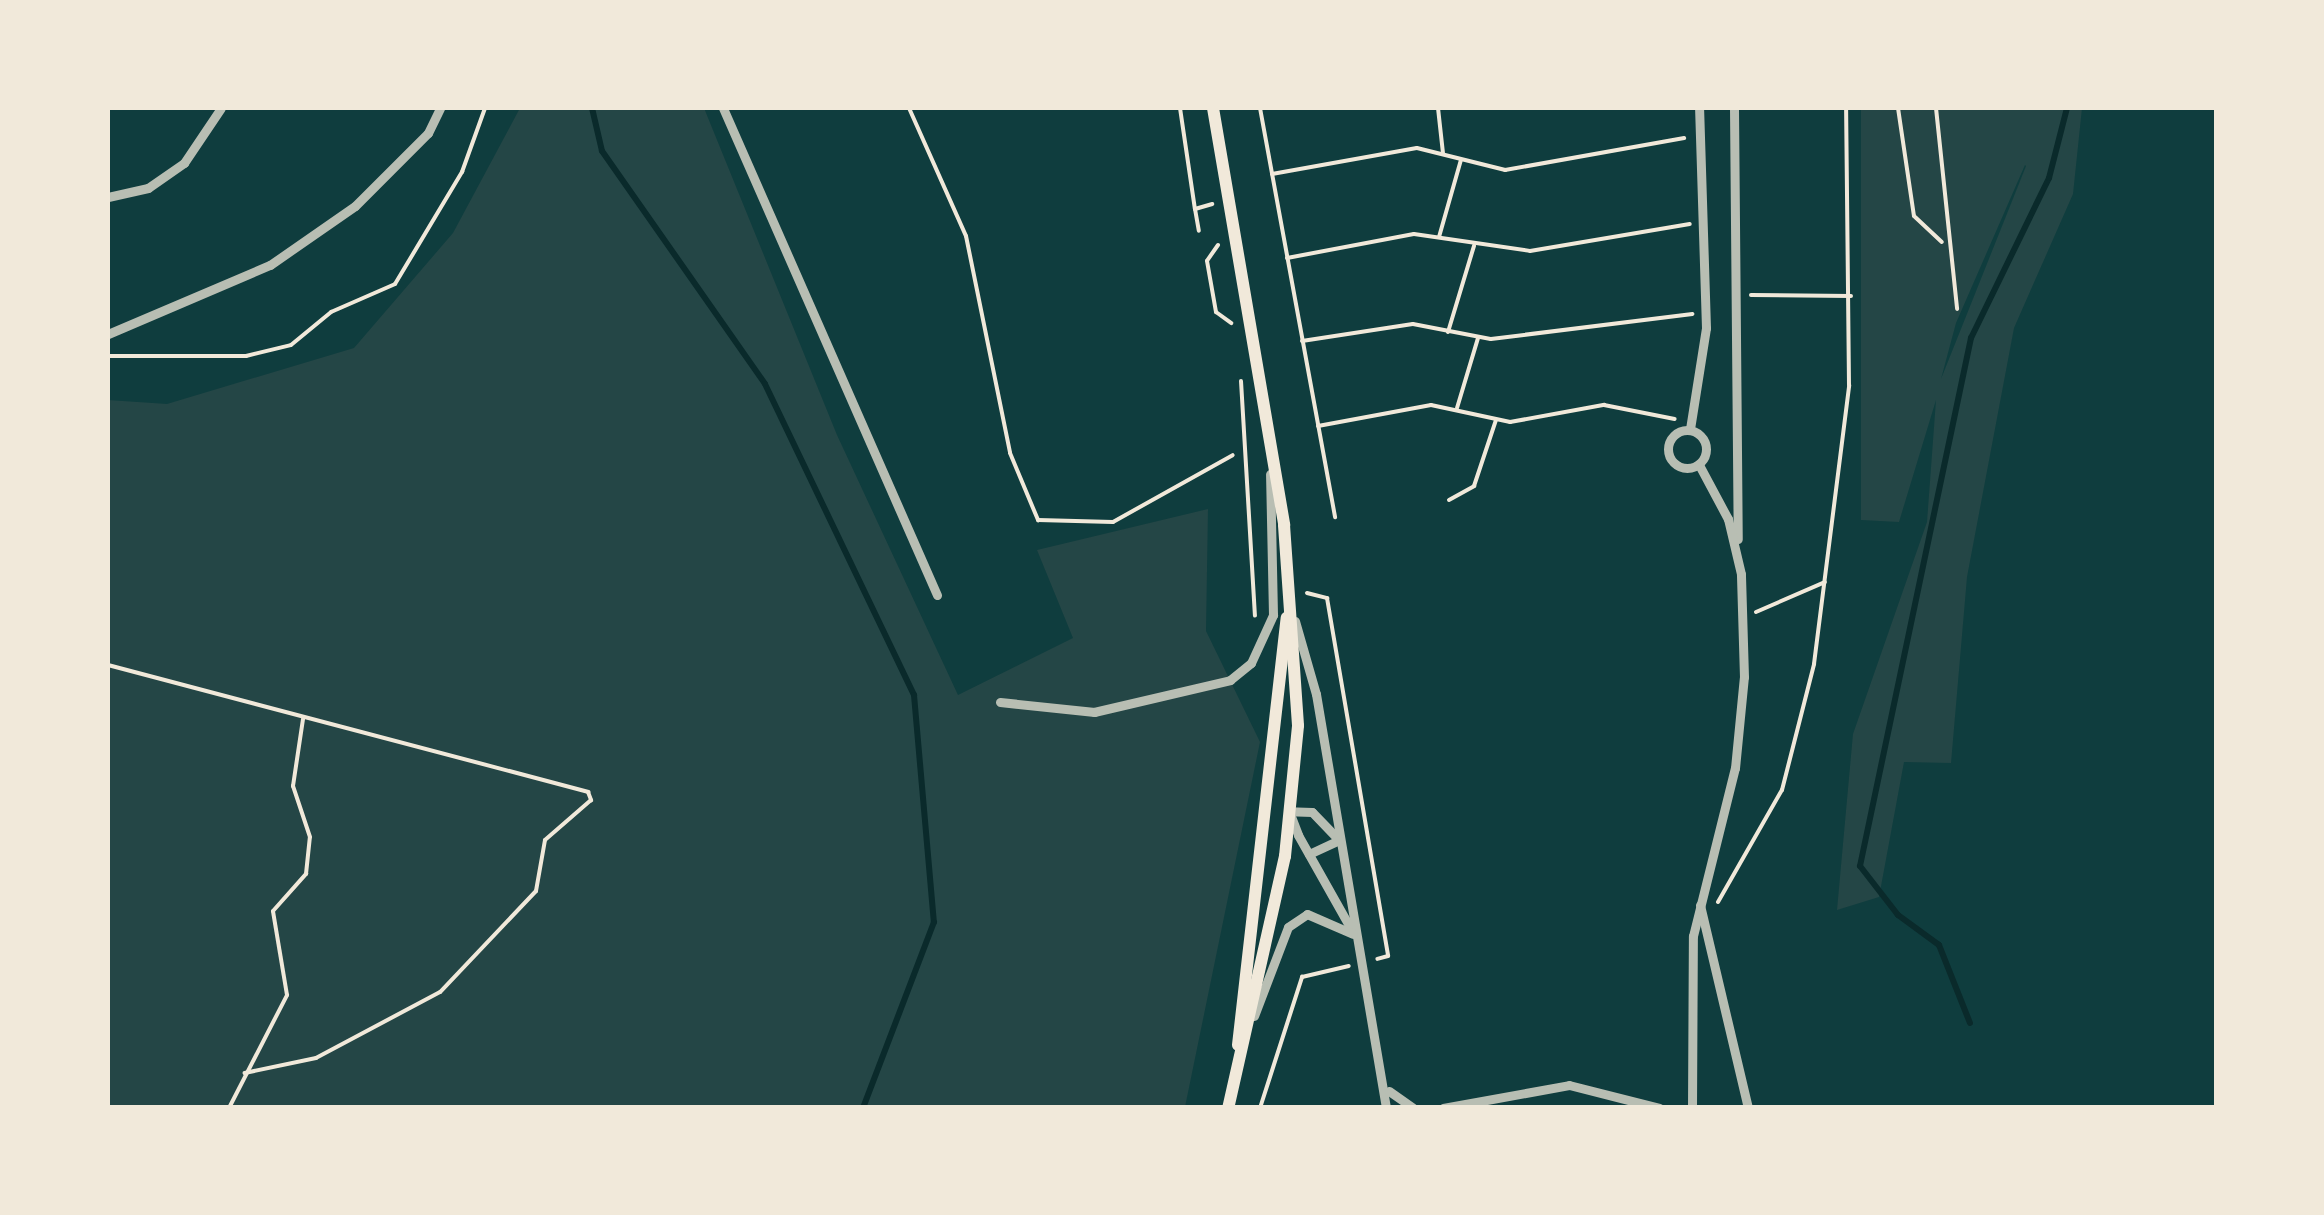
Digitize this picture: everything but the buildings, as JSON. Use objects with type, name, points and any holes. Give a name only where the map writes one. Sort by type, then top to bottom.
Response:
[{"type":"main road","points":[[1213,108],[1221,202],[1268,429],[1295,621],[1289,811],[1253,1019],[1228,1108]]},
{"type":"main road","points":[[1228,1108],[1285,682],[1284,526]]},
{"type":"street","points":[[108,196],[148,188],[184,163],[220,108]]},
{"type":"street","points":[[108,334],[270,265],[355,206],[428,133],[440,108]]},
{"type":"street","points":[[723,108],[937,594]]},
{"type":"street","points":[[1690,427],[1707,313],[1699,108]]},
{"type":"street","points":[[1692,1108],[1704,908],[1735,768],[1743,618],[1731,446],[1736,295],[1734,108]]},
{"type":"street","points":[[1690,427],[1704,440],[1699,465],[1728,519],[1741,574]]},
{"type":"street","points":[[1690,427],[1672,436],[1668,454],[1680,468],[1699,465]]},
{"type":"street","points":[[1000,702],[1094,712],[1213,688],[1250,663],[1273,615],[1268,429]]},
{"type":"street","points":[[1295,621],[1389,1091],[1386,1108]]},
{"type":"street","points":[[1339,840],[1312,812],[1289,811],[1355,935]]},
{"type":"street","points":[[1309,854],[1339,840]]},
{"type":"street","points":[[1704,908],[1716,990],[1748,1108]]},
{"type":"street","points":[[1253,1019],[1288,926],[1306,914],[1355,935]]},
{"type":"street","points":[[1443,1108],[1569,1085],[1659,1108]]},
{"type":"street","points":[[1389,1091],[1413,1108]]},
{"type":"path","points":[[108,356],[246,356],[291,345],[331,312],[395,284],[462,172],[484,108]]},
{"type":"path","points":[[909,108],[966,236],[1010,453],[1038,520],[1113,522],[1233,455]]},
{"type":"path","points":[[1180,108],[1200,231]]},
{"type":"path","points":[[1260,108],[1335,518]]},
{"type":"path","points":[[1438,108],[1443,153]]},
{"type":"path","points":[[1704,908],[1753,852],[1796,749],[1844,454],[1851,296],[1846,108]]},
{"type":"path","points":[[1898,108],[1914,216],[1944,243]]},
{"type":"path","points":[[1936,108],[1944,243],[1957,308]]},
{"type":"path","points":[[1272,174],[1417,148],[1505,170],[1701,135]]},
{"type":"path","points":[[1439,236],[1462,160]]},
{"type":"path","points":[[1210,185],[1221,202]]},
{"type":"path","points":[[1195,209],[1221,202]]},
{"type":"path","points":[[1216,218],[1221,202]]},
{"type":"path","points":[[1287,258],[1439,236],[1474,245],[1530,251],[1705,223]]},
{"type":"path","points":[[1218,230],[1206,261],[1216,312],[1234,324],[1236,343]]},
{"type":"path","points":[[1448,332],[1474,245]]},
{"type":"path","points":[[1736,295],[1851,296]]},
{"type":"path","points":[[1302,341],[1393,324],[1478,338],[1707,313]]},
{"type":"path","points":[[1457,408],[1478,338]]},
{"type":"path","points":[[1238,361],[1256,634]]},
{"type":"path","points":[[1318,426],[1457,408],[1496,420],[1622,405],[1690,427]]},
{"type":"path","points":[[1449,500],[1474,486],[1496,420]]},
{"type":"path","points":[[1743,618],[1824,582]]},
{"type":"path","points":[[108,665],[588,792],[591,800],[545,840],[536,891],[440,992],[316,1058],[245,1073]]},
{"type":"path","points":[[230,1108],[287,995],[273,911],[306,874],[310,837],[293,786],[304,719]]},
{"type":"shaded area","points":[[520,108],[704,108],[837,435],[958,695],[1073,638],[1037,550],[1208,509],[1206,631],[1260,742],[1185,1107],[108,1107],[108,400],[167,404],[354,348],[453,233]]},
{"type":"shaded area","points":[[1861,108],[2082,108],[2073,194],[2014,328],[1967,577],[1951,763],[1904,762],[1879,897],[1837,910],[1853,734],[1927,522],[1936,400],[1899,522],[1861,520]],"holes":[[[2026,166],[1941,379],[1956,323]]]},
{"type":"waterway","points":[[592,108],[602,151],[765,384],[914,695],[934,922],[863,1108]]},
{"type":"waterway","points":[[1970,1023],[1939,945],[1898,915],[1860,866],[1971,338],[2049,178],[2067,108]]}]
